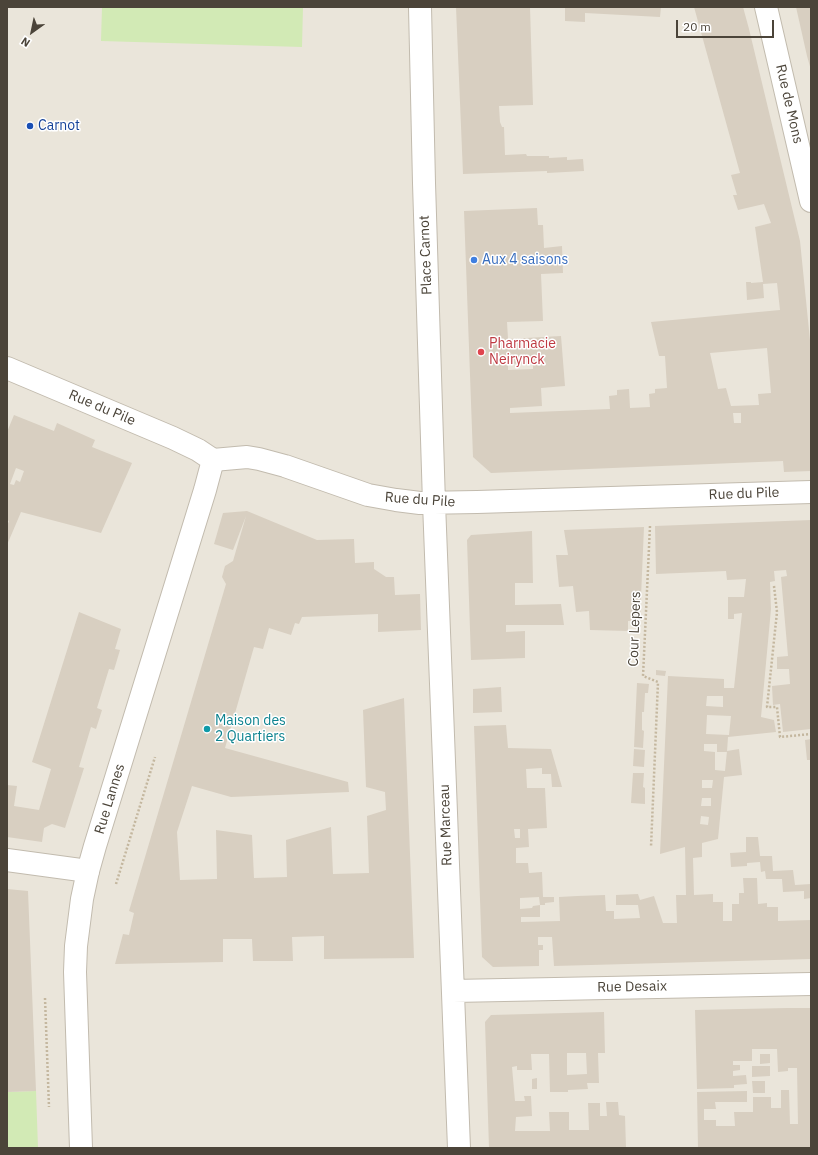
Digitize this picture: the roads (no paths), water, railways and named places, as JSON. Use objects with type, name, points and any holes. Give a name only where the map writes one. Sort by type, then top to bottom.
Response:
[{"type":"street","name":"Place Carnot","points":[[420,7],[422,144],[434,503]]},
{"type":"street","name":"Rue de Mons","points":[[766,7],[811,200]]},
{"type":"street","name":"Rue du Pile","points":[[7,368],[173,438],[198,450],[213,460],[246,458],[259,459],[292,468],[368,495],[406,502],[434,503],[811,492]]},
{"type":"street","name":"Rue Lannes","points":[[81,1148],[76,946],[88,871],[213,460]]},
{"type":"street","name":"Rue Marceau","points":[[434,503],[459,1148]]},
{"type":"street","points":[[7,860],[88,871]]},
{"type":"street","name":"Rue Desaix","points":[[453,991],[811,984]]},
{"type":"place","name":"Carnot","points":[[30,126]]},
{"type":"place","name":"Aux 4 saisons","points":[[474,260]]},
{"type":"place","name":"Pharmacie Neirynck","points":[[481,352]]},
{"type":"place","name":"Maison des 2 Quartiers","points":[[207,729]]}]
